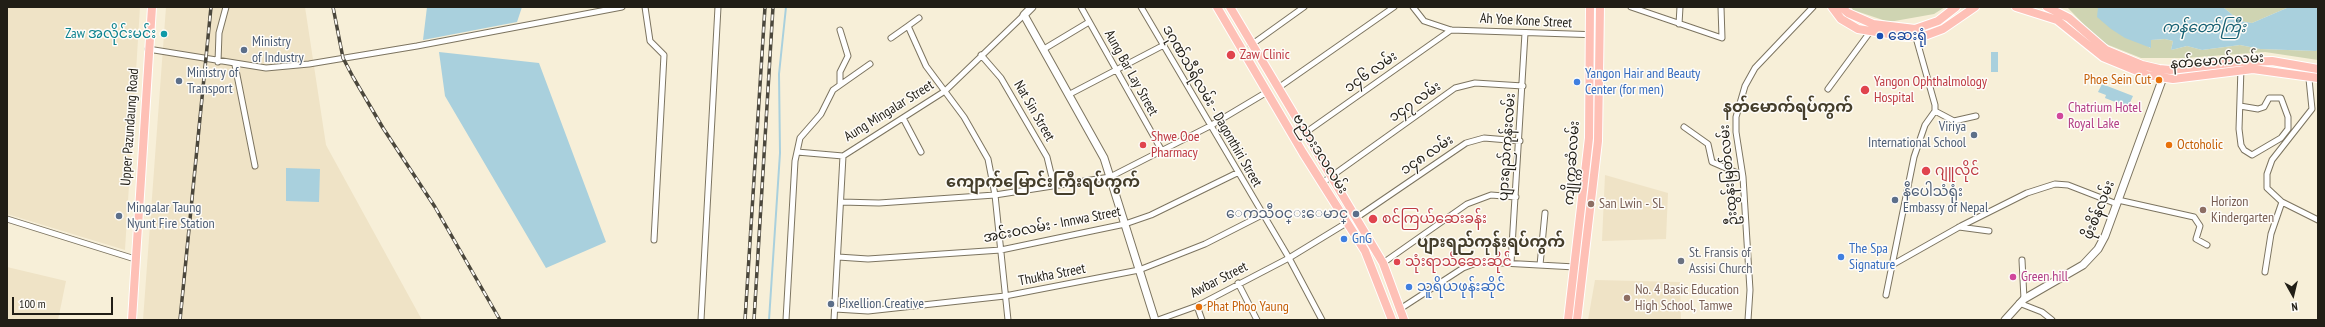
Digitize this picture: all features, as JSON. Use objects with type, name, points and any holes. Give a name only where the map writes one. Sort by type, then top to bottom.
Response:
[{"type":"main road","name":"Upper Pazundaung Road","points":[[132,320],[148,49],[152,7]]},
{"type":"main road","name":"ဗညားဒလလမ်း","points":[[1217,7],[1368,257],[1392,320]]},
{"type":"main road","name":"ဗညားဒလလမ်း","points":[[1230,7],[1383,263],[1404,320]]},
{"type":"main road","name":"ကျိုက္ကဆံလမ်း","points":[[1568,320],[1589,138],[1590,7]]},
{"type":"main road","name":"ကျိုက္ကဆံလမ်း","points":[[1577,320],[1598,141],[1600,7]]},
{"type":"main road","points":[[1832,7],[1841,19],[1852,27],[1870,32],[1915,33],[1943,29],[1975,7]]},
{"type":"main road","points":[[1841,7],[1848,13],[1874,24],[1915,33],[1938,21],[1956,7]]},
{"type":"main road","name":"နတ်မောက်လမ်း","points":[[2016,7],[2057,20],[2083,43],[2147,75],[2165,74],[2198,76],[2240,66],[2264,70],[2308,73],[2318,78]]},
{"type":"main road","name":"နတ်မောက်လမ်း","points":[[2047,7],[2069,18],[2098,45],[2116,59]]},
{"type":"main road","name":"နတ်မောက်လမ်း","points":[[2308,73],[2318,69]]},
{"type":"street","points":[[218,62],[219,34],[226,7]]},
{"type":"street","points":[[148,49],[218,62],[266,68],[310,64],[417,46],[622,7]]},
{"type":"street","points":[[645,7],[650,40],[664,56],[654,240]]},
{"type":"street","points":[[701,320],[718,7]]},
{"type":"street","name":"Aung Mingalar Street","points":[[834,320],[841,202],[842,156],[945,91],[1032,7]]},
{"type":"street","name":"Aung Bar Lay Street","points":[[1081,7],[1115,70],[1162,151]]},
{"type":"street","name":"ဒဂုဏ်သီရိလမ်း - Dagonthiri Street","points":[[1140,7],[1237,173],[1289,258],[1322,320]]},
{"type":"street","points":[[1252,45],[1296,9],[1304,7]]},
{"type":"street","points":[[1278,88],[1394,7]]},
{"type":"street","name":"Ah Yoe Kone Street","points":[[1413,7],[1424,22],[1451,30],[1590,36],[1600,35]]},
{"type":"street","points":[[1631,7],[1722,38],[1721,7]]},
{"type":"street","points":[[1679,24],[1680,7]]},
{"type":"street","name":"ဦးထွန်းမြတ်လမ်း","points":[[1748,320],[1750,290],[1742,175],[1736,132],[1736,117],[1745,86],[1755,68],[1813,7]]},
{"type":"street","points":[[1024,15],[1100,148],[1155,320]]},
{"type":"street","points":[[892,38],[919,18]]},
{"type":"street","points":[[1044,49],[1089,22]]},
{"type":"street","points":[[908,26],[926,66],[964,116],[988,159],[995,195],[1008,320]]},
{"type":"street","points":[[840,30],[848,56],[840,72],[840,84]]},
{"type":"street","name":"၁၄၆ လမ်း","points":[[1305,133],[1451,30]]},
{"type":"street","points":[[1828,89],[1870,32]]},
{"type":"street","name":"ပျားရည်ကုန်းလမ်း","points":[[1511,263],[1524,86],[1525,33]]},
{"type":"street","points":[[1886,295],[1914,157],[1926,125],[1934,111],[1935,105],[1915,33]]},
{"type":"street","points":[[1070,94],[1162,46]]},
{"type":"street","name":"Nat Sin Street","points":[[981,55],[1001,78],[1047,157],[1054,186]]},
{"type":"street","points":[[234,64],[255,166]]},
{"type":"street","points":[[786,320],[794,161],[800,138],[823,110],[829,95],[840,84],[870,64]]},
{"type":"street","points":[[2240,66],[2240,106],[2240,145],[2244,150],[2252,155],[2281,138],[2288,129],[2288,117],[2280,98],[2269,98],[2264,107],[2258,109],[2240,106]]},
{"type":"street","points":[[2308,73],[2312,109],[2272,160],[2267,174],[2267,188],[2282,202],[2318,220]]},
{"type":"street","name":"ဖိုးစိန်လမ်း","points":[[2005,320],[2021,301],[2063,278],[2087,262],[2105,236],[2165,74]]},
{"type":"street","name":"၁၄၇ လမ်း","points":[[1322,183],[1456,88],[1474,83],[1524,86]]},
{"type":"street","points":[[841,202],[879,203],[995,195],[1110,177],[1210,126],[1267,92]]},
{"type":"street","points":[[1934,111],[1954,121],[1976,116]]},
{"type":"street","points":[[903,118],[921,152]]},
{"type":"street","points":[[1684,127],[1708,144],[1712,162],[1742,175]]},
{"type":"street","name":"၁၄၈ လမ်း","points":[[1356,218],[1466,143],[1484,138],[1520,141]]},
{"type":"street","points":[[797,152],[842,156]]},
{"type":"street","name":"အင်းဝလမ်း - Innwa Street","points":[[838,257],[868,259],[1001,250],[1125,224],[1151,215],[1237,173]]},
{"type":"street","points":[[1892,265],[1959,227],[2027,193],[2055,184],[2068,185],[2118,202],[2194,217],[2200,226],[2196,239],[2208,245]]},
{"type":"street","points":[[1383,263],[1467,204],[1491,195],[1516,197]]},
{"type":"street","points":[[2265,272],[2271,234],[2282,202]]},
{"type":"street","points":[[1540,265],[1545,213]]},
{"type":"street","name":"Thukha Street","points":[[835,309],[868,311],[1005,296],[1139,270],[1205,244],[1262,215]]},
{"type":"street","points":[[7,219],[135,259]]},
{"type":"street","name":"Awbar Street","points":[[1158,320],[1197,306],[1238,283],[1289,258],[1348,222]]},
{"type":"street","points":[[1959,227],[1989,232]]},
{"type":"street","points":[[2022,260],[2021,301],[2042,312],[2052,320]]},
{"type":"street","points":[[1400,309],[1463,268],[1484,262],[1575,267]]},
{"type":"street","points":[[1238,283],[1257,320]]},
{"type":"street","points":[[1197,306],[1202,320]]},
{"type":"shaded area","points":[[7,7],[140,7],[125,250],[7,214]]},
{"type":"shaded area","points":[[166,7],[305,7],[326,145],[422,320],[143,320]]},
{"type":"shaded area","points":[[1605,175],[1668,193],[1666,239],[1602,241]]},
{"type":"shaded area","points":[[7,267],[66,281],[58,320],[7,320]]},
{"type":"shaded area","points":[[1595,280],[1680,282],[1681,320],[1588,320]]},
{"type":"green space","points":[[1851,7],[1945,7],[1934,14],[1889,22],[1853,10]]},
{"type":"green space","points":[[2067,7],[2098,7],[2150,48],[2151,40],[2165,39],[2173,41],[2171,50],[2187,46],[2202,50],[2240,45],[2260,49],[2315,51],[2318,49],[2318,60],[2265,52],[2185,58],[2141,58],[2101,42]]},
{"type":"green space","points":[[2223,7],[2289,7],[2252,23],[2240,21]]},
{"type":"water","points":[[427,7],[522,7],[517,22],[423,40]]},
{"type":"water","name":"ကန်တော်ကြီး","points":[[2098,7],[2223,7],[2240,21],[2252,23],[2289,7],[2318,7],[2318,49],[2316,51],[2260,49],[2240,45],[2202,50],[2187,46],[2171,50],[2173,41],[2165,39],[2151,40],[2151,48],[2125,38],[2111,29],[2097,17]]},
{"type":"water","points":[[439,52],[539,63],[606,242],[546,268],[445,96]]},
{"type":"water","points":[[1991,52],[1998,52],[1998,72],[1991,72]]},
{"type":"water","points":[[2102,84],[2133,96],[2128,107],[2105,98],[2106,95],[2098,92]]},
{"type":"water","points":[[286,168],[320,169],[319,202],[286,201]]},
{"type":"waterway","points":[[769,320],[780,153],[779,74],[786,7]]},
{"type":"railway","points":[[180,320],[211,7]]},
{"type":"railway","points":[[333,7],[343,58],[353,77],[383,128],[435,207],[500,320]]},
{"type":"railway","points":[[745,320],[765,7]]},
{"type":"railway","points":[[754,320],[773,7]]},
{"type":"place","name":"Zaw အလိုင်းမင်း","points":[[164,34]]},
{"type":"place","name":"ဆေးရုံ","points":[[1880,36]]},
{"type":"place","name":"Ministry of Industry","points":[[244,50]]},
{"type":"place","name":"Zaw Clinic","points":[[1231,55]]},
{"type":"place","name":"Phoe Sein Cut","points":[[2159,80]]},
{"type":"place","name":"Ministry of Transport","points":[[179,81]]},
{"type":"place","name":"Yangon Hair and Beauty Center (for men)","points":[[1577,82]]},
{"type":"place","name":"Yangon Ophthalmology Hospital","points":[[1865,90]]},
{"type":"place","name":"Chatrium Hotel Royal Lake","points":[[2060,116]]},
{"type":"place","name":"Viriya International School","points":[[1974,135]]},
{"type":"place","name":"Shwe Ooe Pharmacy","points":[[1143,145]]},
{"type":"place","name":"Octoholic","points":[[2169,145]]},
{"type":"place","name":"ဂျူလိုင်","points":[[1926,171]]},
{"type":"place","name":"နီပေါသံရုံး Embassy of Nepal","points":[[1895,200]]},
{"type":"place","name":"San Lwin - SL","points":[[1591,204]]},
{"type":"place","name":"Horizon Kindergarten","points":[[2203,210]]},
{"type":"place","name":"ေကသီဝင္းေမာင္","points":[[1356,214]]},
{"type":"place","name":"Mingalar Taung Nyunt Fire Station","points":[[119,216]]},
{"type":"place","name":"စင်ကြယ်ဆေးခန်း","points":[[1373,219]]},
{"type":"place","name":"GnG","points":[[1344,239]]},
{"type":"place","name":"The Spa Signature","points":[[1841,257]]},
{"type":"place","name":"St. Fransis of Assisi Church","points":[[1681,261]]},
{"type":"place","name":"သုံးရာသီဆေးဆိုင်","points":[[1397,262]]},
{"type":"place","name":"Green hill","points":[[2013,277]]},
{"type":"place","name":"သူရိယဖုန်းဆိုင်","points":[[1409,287]]},
{"type":"place","name":"No. 4 Basic Education High School, Tamwe","points":[[1627,298]]},
{"type":"place","name":"Pixellion Creative","points":[[831,304]]},
{"type":"place","name":"Phat Phoo Yaung","points":[[1199,307]]},
{"type":"district","name":"နတ်မောက်ရပ်ကွက်","points":[[1788,107]]},
{"type":"district","name":"ကျောက်မြောင်းကြီးရပ်ကွက်","points":[[1043,182]]},
{"type":"district","name":"ပျားရည်ကုန်းရပ်ကွက်","points":[[1491,242]]}]
